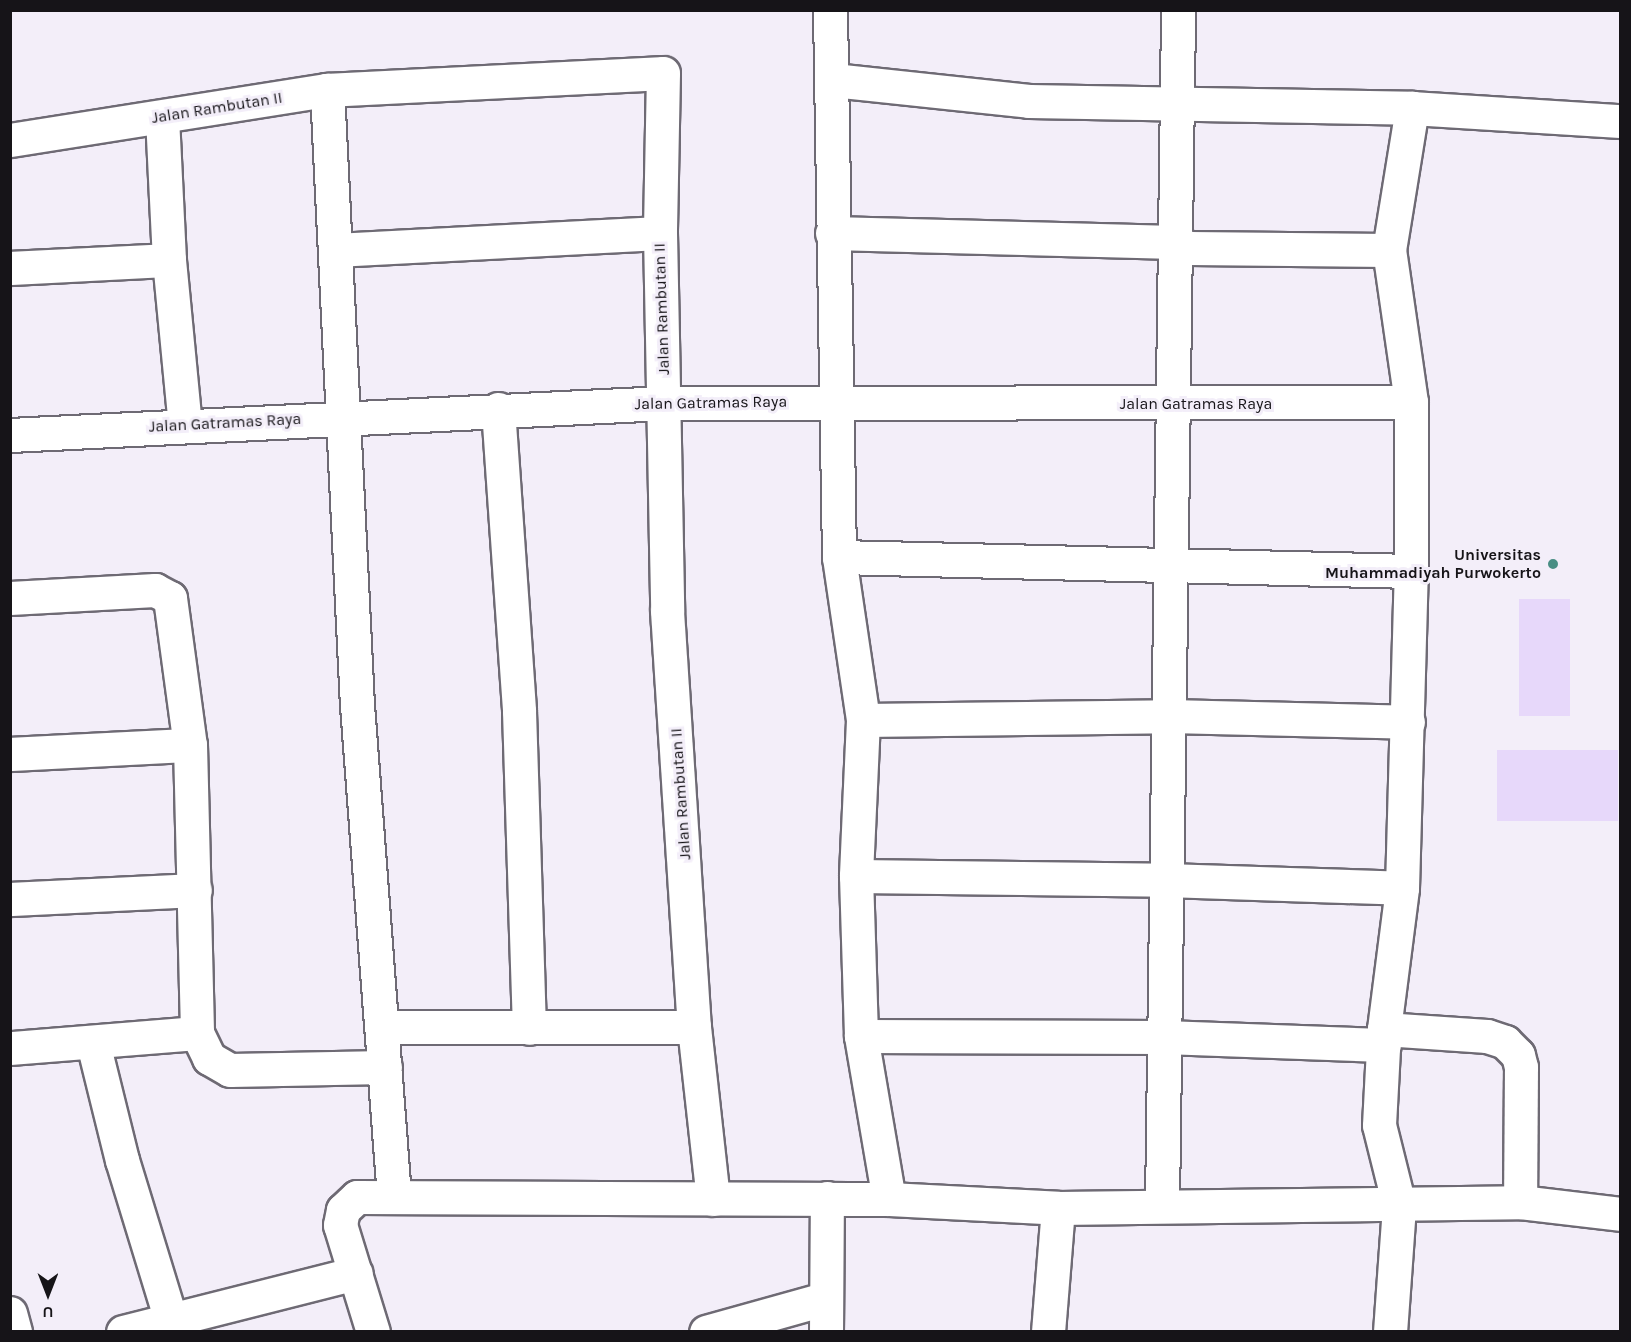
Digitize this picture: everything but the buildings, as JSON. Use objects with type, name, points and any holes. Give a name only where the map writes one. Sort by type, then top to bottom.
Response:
[{"type":"street","points":[[830,10],[833,80],[832,233],[839,557],[863,720],[856,876],[861,1036],[889,1199]]},
{"type":"street","points":[[1162,1205],[1178,10]]},
{"type":"street","name":"Jalan Rambutan II","points":[[10,140],[327,90],[663,73],[660,233],[665,403],[667,611],[694,1027],[713,1199]]},
{"type":"street","points":[[833,80],[1029,101],[1412,108],[1620,121]]},
{"type":"street","points":[[327,90],[346,416],[357,705],[384,1027],[394,1195]]},
{"type":"street","points":[[1390,1332],[1399,1205],[1379,1125],[1384,1037],[1402,888],[1411,572],[1411,402],[1389,250],[1412,108]]},
{"type":"street","points":[[162,117],[169,260],[185,425]]},
{"type":"street","points":[[335,250],[660,233]]},
{"type":"street","points":[[832,233],[1175,242],[1189,248],[1389,250]]},
{"type":"street","points":[[10,268],[169,260]]},
{"type":"street","name":"Jalan Gatramas Raya","points":[[10,435],[346,416],[665,403],[837,401],[1173,405],[1411,402]]},
{"type":"street","points":[[498,409],[519,711],[529,1028]]},
{"type":"street","points":[[839,557],[1171,568],[1411,572]]},
{"type":"street","points":[[10,598],[155,590],[170,598],[190,745],[197,1033],[209,1058],[230,1070],[385,1067]]},
{"type":"street","points":[[863,720],[1168,716],[1408,722]]},
{"type":"street","points":[[10,754],[190,745]]},
{"type":"street","points":[[856,876],[1166,880],[1402,888]]},
{"type":"street","points":[[10,899],[195,890]]},
{"type":"street","points":[[384,1027],[694,1027]]},
{"type":"street","points":[[10,1048],[197,1033]]},
{"type":"street","points":[[861,1036],[1487,1036],[1505,1042],[1518,1055],[1521,1067],[1520,1202]]},
{"type":"street","points":[[93,1043],[122,1160],[171,1320]]},
{"type":"street","points":[[374,1332],[340,1225],[343,1210],[357,1197],[394,1195],[827,1198],[1058,1208],[1520,1202],[1620,1214]]},
{"type":"street","points":[[826,1332],[824,1299],[827,1198]]},
{"type":"street","points":[[1048,1332],[1058,1208]]},
{"type":"street","points":[[123,1332],[356,1273]]},
{"type":"street","points":[[706,1332],[824,1299]]},
{"type":"street","points":[[10,1313],[15,1332]]},
{"type":"shaded area","points":[[1519,599],[1570,599],[1570,716],[1519,716]]},
{"type":"shaded area","points":[[1497,750],[1618,750],[1618,821],[1497,821]]},
{"type":"place","name":"Universitas Muhammadiyah Purwokerto","points":[[1553,564]]}]
